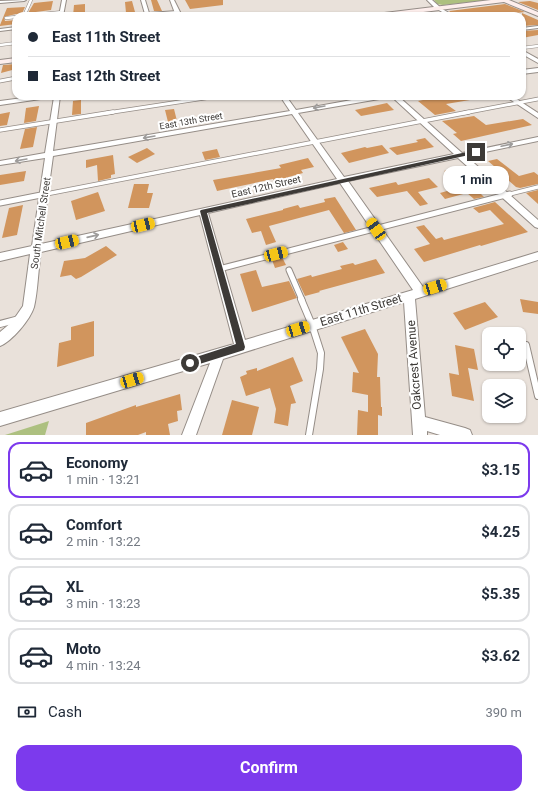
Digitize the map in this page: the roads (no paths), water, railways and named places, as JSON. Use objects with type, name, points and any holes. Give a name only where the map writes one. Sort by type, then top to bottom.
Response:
[{"type":"main road","points":[[410,12],[505,0],[538,14]]},
{"type":"main road","points":[[0,62],[12,60]]},
{"type":"street","points":[[0,2],[24,0]]},
{"type":"street","points":[[62,12],[64,0]]},
{"type":"street","points":[[143,0],[147,12]]},
{"type":"street","points":[[172,0],[177,12]]},
{"type":"street","points":[[429,0],[445,12]]},
{"type":"street","points":[[526,28],[538,27]]},
{"type":"street","points":[[0,30],[12,28]]},
{"type":"street","points":[[526,54],[538,61]]},
{"type":"street","points":[[526,72],[538,70]]},
{"type":"street","points":[[0,103],[22,100]]},
{"type":"street","name":"South Mitchell Street","points":[[0,340],[16,326],[28,307],[57,100]]},
{"type":"street","points":[[285,100],[376,229],[415,293]]},
{"type":"street","name":"East 13th Street","points":[[0,163],[362,100]]},
{"type":"street","points":[[398,100],[538,225]]},
{"type":"street","points":[[515,100],[538,116]]},
{"type":"street","name":"East 12th Street","points":[[0,257],[342,180],[538,139]]},
{"type":"street","points":[[204,211],[241,347]]},
{"type":"street","name":"East 11th Street","points":[[0,420],[538,256]]},
{"type":"street","name":"Oakcrest Avenue","points":[[415,293],[419,429]]},
{"type":"street","points":[[189,435],[219,354]]},
{"type":"street","points":[[419,429],[466,435]]},
{"type":"lane","points":[[26,12],[31,0]]},
{"type":"lane","points":[[6,18],[12,17]]},
{"type":"lane","points":[[0,45],[12,44]]},
{"type":"lane","points":[[526,48],[538,46]]},
{"type":"lane","points":[[0,81],[12,79]]},
{"type":"lane","points":[[0,203],[538,99]]},
{"type":"lane","points":[[0,130],[193,100]]},
{"type":"lane","points":[[220,269],[538,187]]},
{"type":"lane","points":[[289,270],[312,325],[321,352],[320,369],[309,435]]},
{"type":"lane","points":[[0,324],[21,319]]},
{"type":"lane","points":[[526,345],[538,396]]}]
